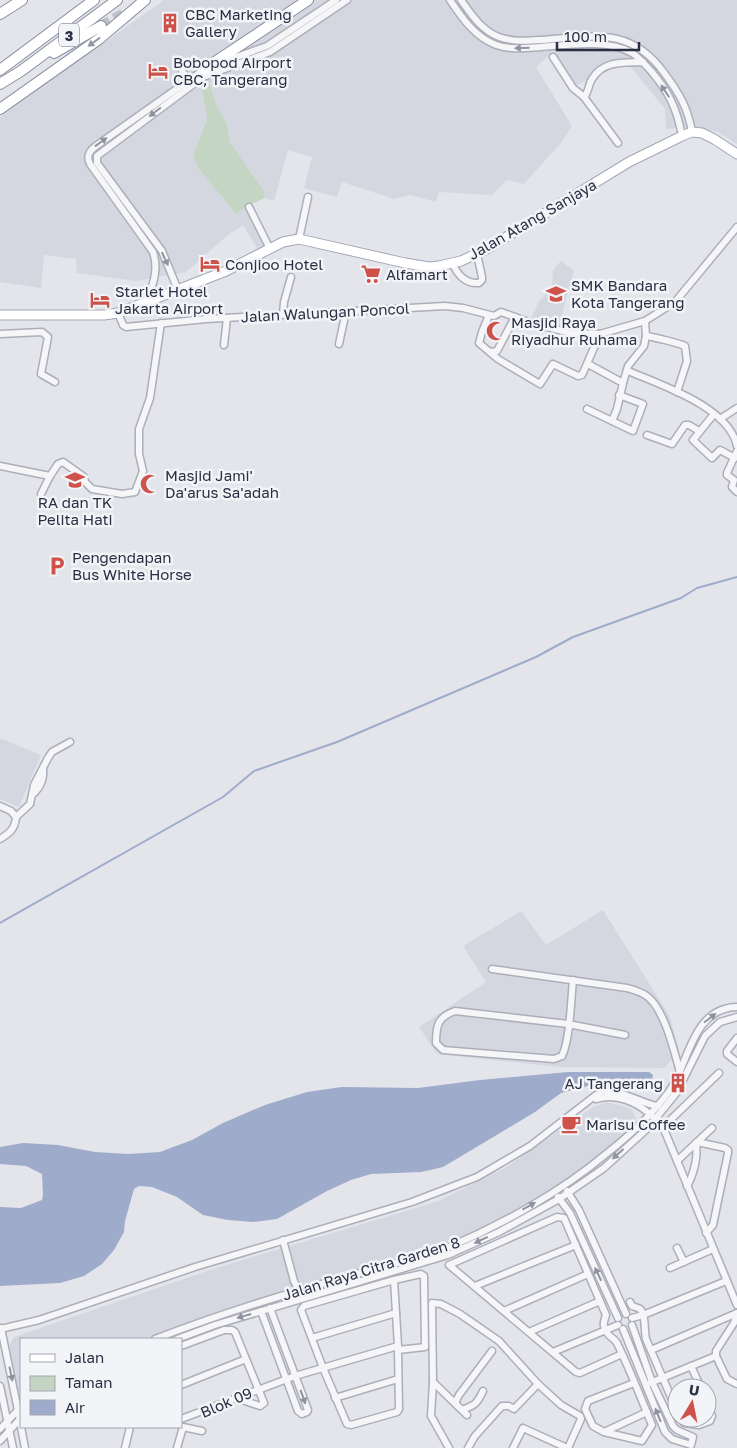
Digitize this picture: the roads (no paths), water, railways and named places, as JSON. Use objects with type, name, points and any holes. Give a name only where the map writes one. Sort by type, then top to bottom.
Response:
[{"type":"highway","points":[[0,14],[22,0]]},
{"type":"highway","name":"3","points":[[0,70],[94,0]]},
{"type":"highway","name":"3","points":[[0,84],[21,71],[118,0]]},
{"type":"highway","points":[[0,109],[99,39],[145,0]]},
{"type":"highway","points":[[203,70],[308,0]]},
{"type":"highway","points":[[21,71],[101,26]]},
{"type":"main road","name":"Jalan Atang Sanjaya","points":[[0,315],[104,315],[121,320],[146,302],[226,271],[283,242],[298,239],[429,267],[452,263],[477,254],[629,162],[692,132]]},
{"type":"main road","points":[[692,132],[702,133],[737,154]]},
{"type":"street","points":[[178,290],[162,251],[97,163],[96,158],[203,70],[267,46],[336,0]]},
{"type":"street","points":[[146,302],[155,276],[156,263],[153,252],[90,164],[88,156],[93,148],[190,82],[270,52],[347,0]]},
{"type":"street","points":[[450,0],[461,17],[476,33],[495,45],[517,50],[598,44],[614,45],[631,52],[655,76],[672,102],[678,116],[682,136]]},
{"type":"street","points":[[461,0],[482,26],[498,36],[518,41],[598,36],[617,38],[635,44],[649,54],[671,82],[684,103],[689,115],[692,132]]},
{"type":"street","points":[[461,17],[469,11]]},
{"type":"street","points":[[553,57],[573,88],[584,97],[618,143]]},
{"type":"street","points":[[584,97],[592,78],[598,70],[608,64],[643,62]]},
{"type":"street","points":[[182,71],[190,82]]},
{"type":"street","points":[[298,239],[308,197]]},
{"type":"street","points":[[249,207],[270,249]]},
{"type":"street","points":[[488,316],[479,341],[482,347],[498,359],[540,384],[553,364],[580,376],[588,364],[599,336],[645,324],[675,302],[737,227]]},
{"type":"street","points":[[452,263],[457,273],[465,280],[471,283],[479,283],[482,280],[482,276],[477,254]]},
{"type":"street","points":[[283,312],[291,277]]},
{"type":"street","name":"Jalan Walungan Poncol","points":[[121,320],[126,327],[227,318],[454,306],[488,316],[498,314],[515,317],[565,331],[599,336]]},
{"type":"street","points":[[339,344],[346,311]]},
{"type":"street","points":[[490,352],[497,351],[515,317]]},
{"type":"street","points":[[224,345],[227,318]]},
{"type":"street","points":[[41,494],[58,464],[63,462],[84,477],[85,482],[92,489],[131,494],[136,490],[142,471],[138,454],[140,429],[150,398],[162,323]]},
{"type":"street","points":[[612,421],[628,366],[644,346],[646,336],[645,324]]},
{"type":"street","points":[[0,334],[42,332],[46,334],[48,337],[41,372],[42,376],[55,382]]},
{"type":"street","points":[[646,336],[685,346],[686,364],[676,392]]},
{"type":"street","points":[[588,364],[623,384]]},
{"type":"street","points":[[628,371],[699,402],[720,419],[734,437],[737,446]]},
{"type":"street","points":[[587,410],[634,431],[643,405],[619,395]]},
{"type":"street","points":[[720,419],[737,408]]},
{"type":"street","points":[[714,414],[693,440],[712,457],[720,450],[736,454],[727,475],[734,479],[732,488],[737,492]]},
{"type":"street","points":[[647,435],[672,444],[685,425],[689,425],[699,431]]},
{"type":"street","points":[[0,466],[50,476]]},
{"type":"street","points":[[0,839],[11,833],[16,817],[30,804],[32,794],[39,788],[44,777],[43,769],[52,752],[70,742]]},
{"type":"street","points":[[0,806],[11,811],[16,817]]},
{"type":"street","points":[[492,969],[637,991],[649,998],[656,1007],[663,1020],[683,1073]]},
{"type":"street","points":[[573,980],[568,1024],[562,1056],[554,1059],[443,1050],[436,1043],[436,1031],[439,1022],[446,1015],[455,1012],[568,1024],[625,1035]]},
{"type":"street","name":"Jalan Raya Citra Garden 8","points":[[159,1338],[212,1317],[298,1288],[446,1248],[495,1225],[554,1193],[605,1156],[653,1117],[677,1092],[691,1042],[698,1029],[718,1012],[737,1007]]},
{"type":"street","name":"Jalan Raya Citra Garden 8","points":[[180,1338],[301,1298],[448,1255],[498,1232],[559,1199],[604,1168],[648,1128],[658,1106],[683,1073],[705,1036],[720,1022],[727,1018],[737,1017]]},
{"type":"street","points":[[737,1038],[727,1052],[737,1062]]},
{"type":"street","points":[[719,1073],[663,1128],[737,1305]]},
{"type":"street","points":[[0,1429],[20,1408],[0,1329],[39,1320],[195,1267],[412,1202],[477,1177],[530,1146],[596,1095],[604,1092],[613,1091],[626,1094],[648,1104],[658,1106]]},
{"type":"street","points":[[590,1100],[612,1096],[622,1098],[637,1105],[653,1117]]},
{"type":"street","points":[[676,1161],[712,1128]]},
{"type":"street","points":[[687,1186],[691,1179],[697,1142]]},
{"type":"street","points":[[697,1142],[728,1150],[713,1225],[706,1233]]},
{"type":"street","points":[[554,1193],[570,1213],[666,1432],[672,1439],[691,1445],[694,1437],[677,1430],[673,1426],[652,1382],[630,1319],[579,1210],[564,1186]]},
{"type":"street","points":[[622,1354],[579,1373],[576,1372],[449,1265],[559,1216],[564,1218],[606,1315],[603,1324],[608,1336],[616,1340],[647,1412],[652,1425],[642,1441],[604,1432],[593,1426],[585,1409],[586,1404],[634,1383]]},
{"type":"street","points":[[284,1240],[294,1281],[301,1298]]},
{"type":"street","points":[[475,1286],[576,1245]]},
{"type":"street","points":[[677,1248],[684,1262]]},
{"type":"street","points":[[670,1268],[713,1249]]},
{"type":"street","points":[[236,1398],[262,1405],[264,1403],[258,1390],[287,1379],[323,1368],[398,1348],[425,1347],[424,1276],[418,1274],[394,1280],[302,1308],[301,1310],[323,1368],[335,1398],[347,1424],[351,1426],[397,1412],[399,1409],[398,1348],[394,1280]]},
{"type":"street","points":[[504,1311],[588,1274]]},
{"type":"street","points":[[620,1324],[622,1315],[630,1319],[643,1315],[726,1281]]},
{"type":"street","points":[[529,1332],[600,1301]]},
{"type":"street","points":[[630,1302],[643,1315],[644,1328],[651,1350],[667,1387]]},
{"type":"street","points":[[449,1448],[431,1416],[433,1382],[432,1303],[441,1304],[454,1311],[499,1341],[538,1384],[561,1405],[580,1416],[581,1419],[568,1448],[523,1428],[513,1448]]},
{"type":"street","points":[[261,1311],[298,1411],[302,1414],[308,1410],[270,1308]]},
{"type":"street","points":[[312,1338],[396,1313]]},
{"type":"street","points":[[651,1350],[737,1313]]},
{"type":"street","points":[[737,1313],[734,1323],[716,1351],[716,1356],[727,1379],[737,1384]]},
{"type":"street","points":[[620,1324],[628,1329],[630,1319]]},
{"type":"street","points":[[267,1327],[276,1324]]},
{"type":"street","points":[[553,1352],[620,1324]]},
{"type":"street","name":"Blok 09","points":[[182,1346],[224,1330],[232,1330],[235,1332],[258,1390],[182,1419]]},
{"type":"street","points":[[455,1404],[459,1395],[492,1351]]},
{"type":"street","points":[[645,1384],[716,1356]]},
{"type":"street","points":[[182,1385],[246,1359]]},
{"type":"street","points":[[691,1366],[696,1378]]},
{"type":"street","points":[[335,1398],[398,1379]]},
{"type":"street","points":[[433,1382],[465,1412],[478,1402],[483,1391]]},
{"type":"street","points":[[468,1448],[475,1436],[502,1406],[509,1406],[512,1410],[516,1408],[538,1384]]},
{"type":"street","points":[[0,1386],[13,1448]]},
{"type":"street","points":[[604,1432],[647,1412]]},
{"type":"street","points":[[0,1441],[20,1424]]},
{"type":"street","points":[[22,1428],[25,1448]]},
{"type":"street","points":[[125,1448],[130,1428]]},
{"type":"street","points":[[177,1448],[183,1428],[202,1431]]},
{"type":"water","points":[[568,1072],[649,1072],[653,1075],[652,1080],[614,1079],[561,1093],[535,1112],[443,1167],[421,1172],[371,1174],[351,1180],[277,1219],[253,1222],[203,1215],[177,1197],[152,1187],[139,1186],[134,1189],[125,1221],[124,1232],[114,1250],[102,1264],[84,1276],[60,1283],[0,1286],[0,1207],[21,1208],[42,1200],[43,1195],[42,1174],[26,1166],[0,1164],[0,1147],[23,1143],[58,1145],[95,1152],[128,1154],[160,1152],[192,1140],[223,1123],[265,1105],[307,1092],[342,1087],[418,1088]]},
{"type":"waterway","points":[[0,923],[223,797],[254,771],[337,742],[536,657],[573,637],[681,598],[697,588],[737,577]]},
{"type":"tunnel","points":[[101,26],[126,12]]},
{"type":"place","name":"CBC Marketing Gallery","points":[[170,23]]},
{"type":"place","name":"Bobopod Airport CBC, Tangerang","points":[[158,71]]},
{"type":"place","name":"Conjioo Hotel","points":[[210,264]]},
{"type":"place","name":"Alfamart","points":[[371,274]]},
{"type":"place","name":"SMK Bandara Kota Tangerang","points":[[556,294]]},
{"type":"place","name":"Starlet Hotel Jakarta Airport","points":[[100,300]]},
{"type":"place","name":"Masjid Raya Riyadhur Ruhama","points":[[496,331]]},
{"type":"place","name":"RA dan TK Pelita Hati","points":[[75,480]]},
{"type":"place","name":"Masjid Jami' Da'arus Sa'adah","points":[[150,484]]},
{"type":"place","name":"Pengendapan Bus White Horse","points":[[57,566]]},
{"type":"place","name":"AJ Tangerang","points":[[678,1083]]},
{"type":"place","name":"Marisu Coffee","points":[[571,1124]]}]
